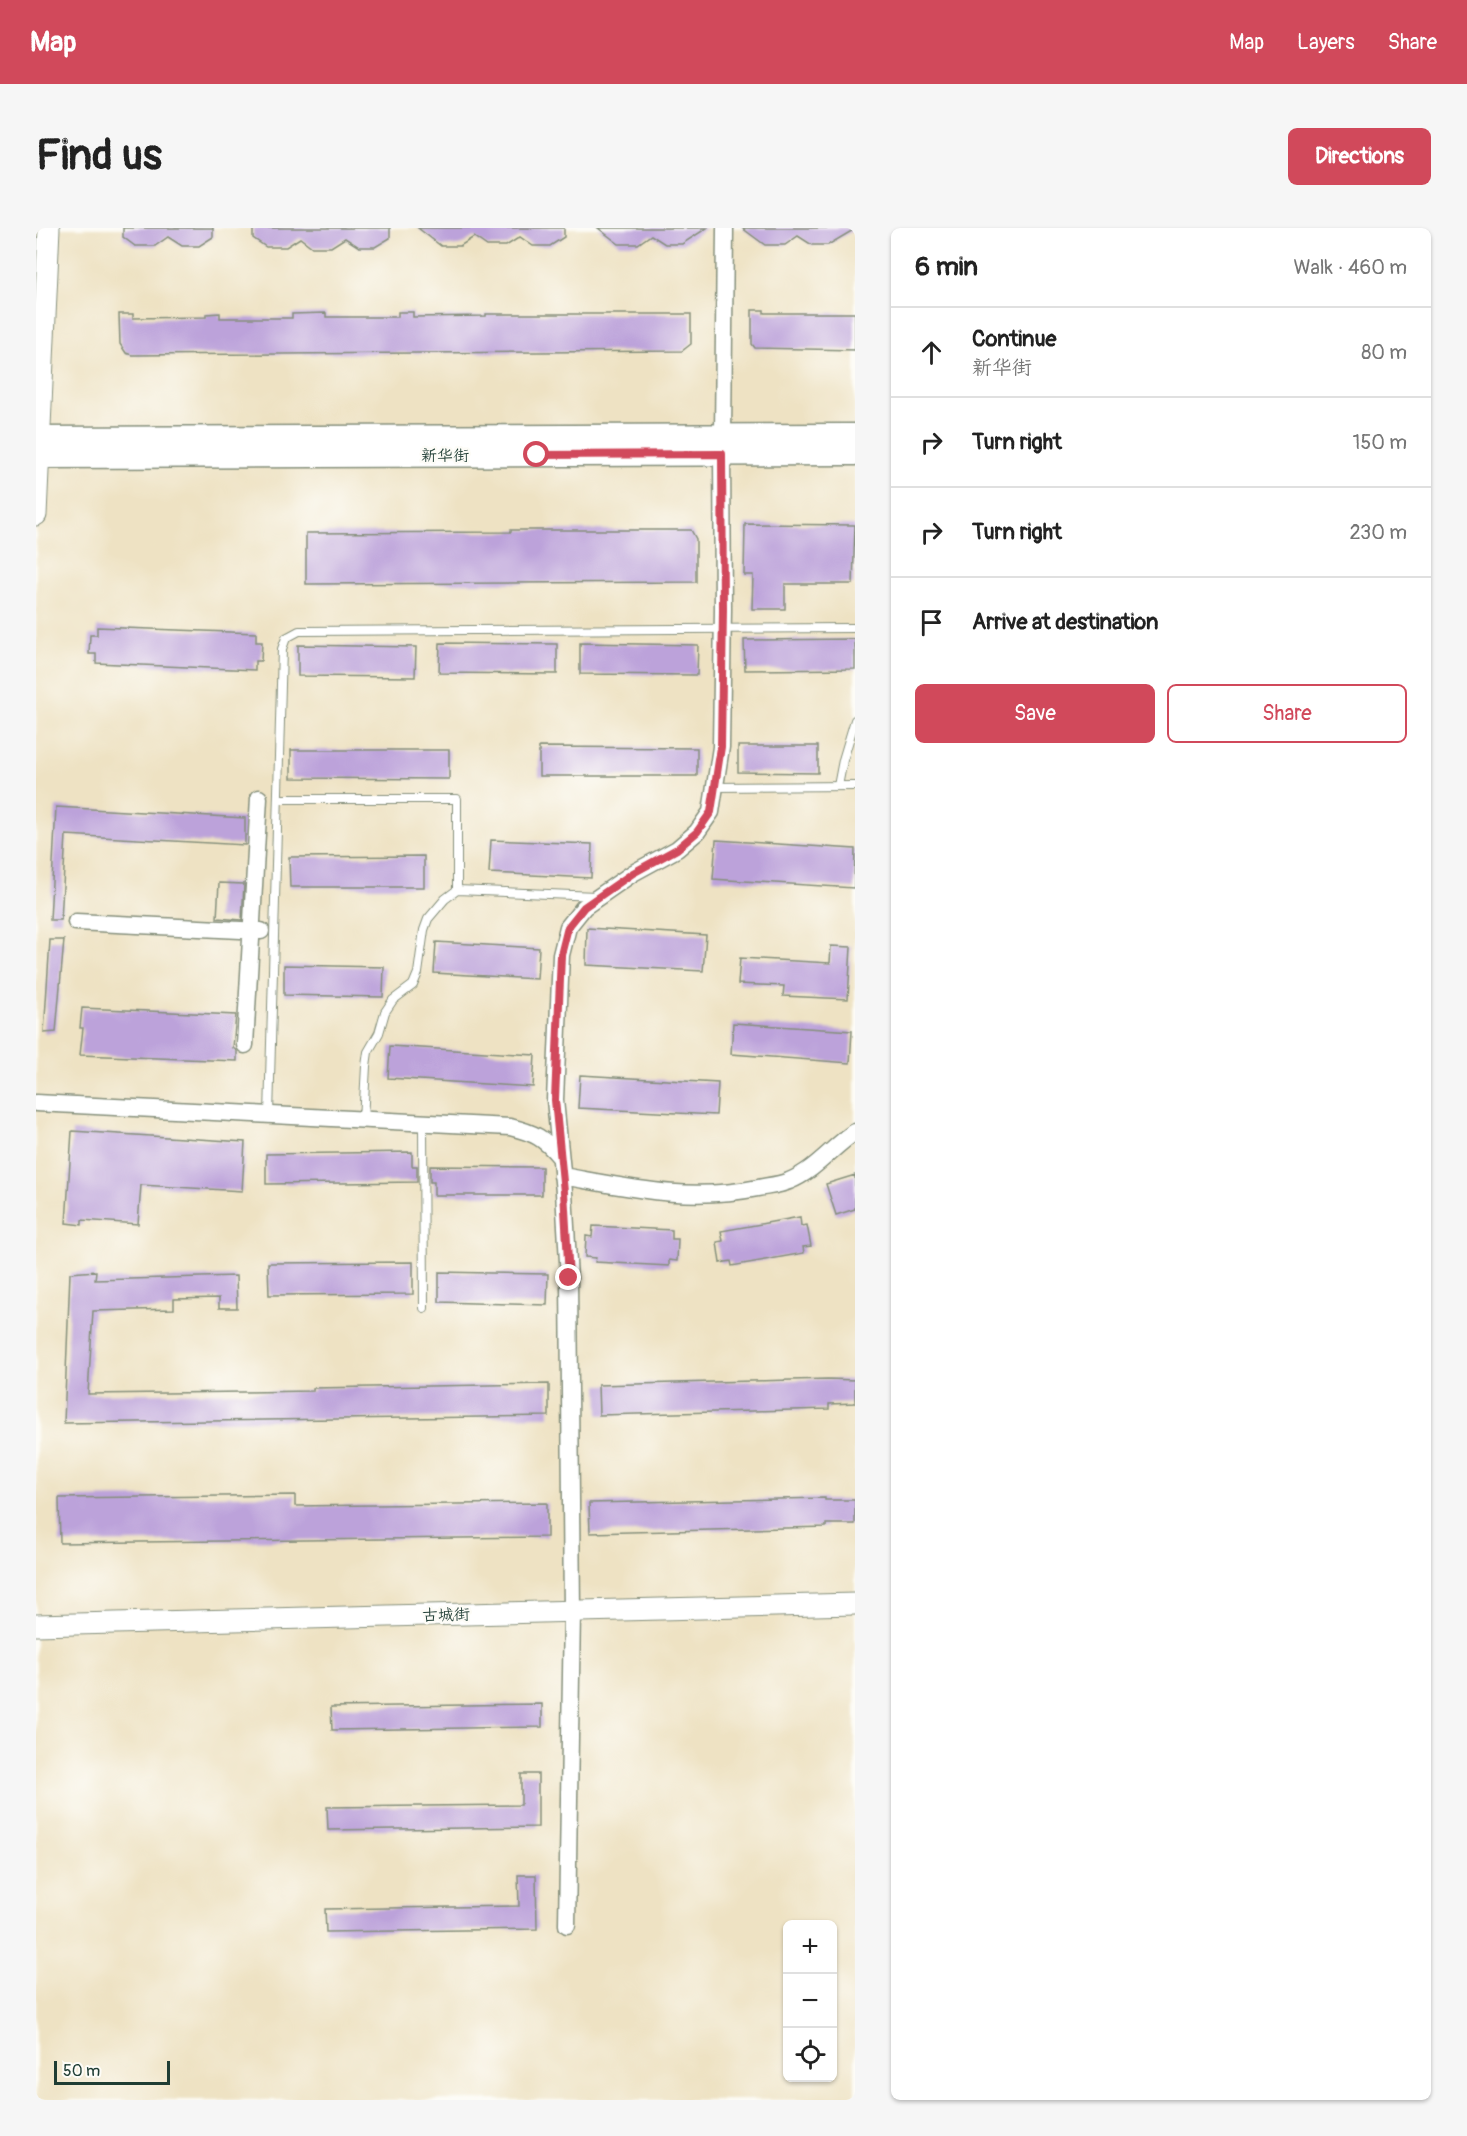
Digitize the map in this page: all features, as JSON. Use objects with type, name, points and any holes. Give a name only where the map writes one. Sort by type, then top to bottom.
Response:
[{"type":"main road","name":"新华街","points":[[38,448],[722,445],[855,435]]},
{"type":"main road","name":"新华街","points":[[722,445],[855,454]]},
{"type":"street","points":[[36,515],[49,228]]},
{"type":"street","points":[[567,1925],[572,1612],[569,1278],[555,1100],[561,955],[568,927],[584,907],[633,873],[677,849],[697,832],[711,812],[721,747],[724,228]]},
{"type":"street","points":[[245,1045],[257,931],[260,798]]},
{"type":"street","points":[[76,922],[257,931]]},
{"type":"street","points":[[36,1102],[510,1127],[527,1131],[548,1142],[560,1157]]},
{"type":"street","points":[[562,1176],[654,1193],[696,1195],[737,1192],[788,1182],[813,1168],[855,1132]]},
{"type":"street","name":"古城街","points":[[36,1626],[855,1604]]},
{"type":"lane","points":[[269,1115],[282,650],[286,638],[298,632],[855,628]]},
{"type":"lane","points":[[838,786],[855,720]]},
{"type":"lane","points":[[714,787],[855,786]]},
{"type":"lane","points":[[278,799],[457,799],[457,890]]},
{"type":"lane","points":[[363,1120],[368,1052],[380,1033],[386,1012],[393,1000],[413,985],[418,973],[428,918],[445,899],[457,890],[599,896]]},
{"type":"lane","points":[[423,1123],[424,1308]]},
{"type":"building","points":[[123,228],[213,228],[213,237],[199,246],[182,246],[168,237],[155,246],[135,246],[123,237]]},
{"type":"building","points":[[253,228],[390,228],[390,238],[375,247],[359,247],[345,238],[331,247],[312,247],[300,238],[286,247],[266,247],[253,238]]},
{"type":"building","points":[[418,228],[564,228],[564,237],[550,246],[533,246],[520,237],[506,246],[487,246],[474,237],[460,246],[441,246]]},
{"type":"building","points":[[598,228],[707,228],[682,244],[665,244],[651,235],[638,244],[619,244]]},
{"type":"building","points":[[742,228],[855,229],[828,245],[812,245],[798,236],[785,245],[765,245]]},
{"type":"building","points":[[752,310],[764,310],[764,313],[855,313],[855,350],[755,348],[752,344]]},
{"type":"building","points":[[398,312],[413,312],[413,317],[486,316],[486,314],[691,314],[691,344],[682,351],[132,355],[126,353],[120,344],[119,314],[133,314],[133,318],[206,317],[206,314],[220,313],[220,318],[292,318],[292,314],[326,313],[326,317],[398,317]]},
{"type":"building","points":[[745,524],[855,525],[853,584],[785,584],[785,609],[752,609],[753,575],[744,575]]},
{"type":"building","points":[[511,530],[691,530],[696,539],[696,582],[306,584],[306,533],[511,532]]},
{"type":"building","points":[[97,627],[256,633],[256,642],[262,642],[261,661],[255,661],[255,670],[96,663],[96,654],[89,654],[90,635],[97,635]]},
{"type":"building","points":[[855,639],[855,669],[745,670],[744,640]]},
{"type":"building","points":[[440,643],[557,644],[557,674],[439,673]]},
{"type":"building","points":[[580,643],[698,645],[697,675],[580,674]]},
{"type":"building","points":[[298,645],[416,647],[415,677],[298,676]]},
{"type":"building","points":[[738,746],[818,746],[818,773],[738,772]]},
{"type":"building","points":[[539,747],[697,748],[697,776],[539,776]]},
{"type":"building","points":[[291,750],[449,750],[449,779],[291,778]]},
{"type":"building","points":[[56,807],[245,818],[245,845],[66,835],[61,920],[50,920]]},
{"type":"building","points":[[491,840],[592,844],[591,878],[489,873]]},
{"type":"building","points":[[716,840],[855,849],[854,888],[713,879]]},
{"type":"building","points":[[424,856],[424,887],[290,887],[289,857]]},
{"type":"building","points":[[219,883],[244,884],[242,920],[217,918]]},
{"type":"building","points":[[587,928],[706,935],[703,971],[586,965]]},
{"type":"building","points":[[50,940],[64,940],[56,1032],[44,1033]]},
{"type":"building","points":[[436,942],[539,948],[537,979],[434,973]]},
{"type":"building","points":[[831,946],[851,947],[848,999],[783,996],[784,986],[738,984],[740,958],[830,963]]},
{"type":"building","points":[[284,965],[384,967],[383,997],[284,995]]},
{"type":"building","points":[[82,1008],[236,1015],[233,1048],[237,1051],[237,1061],[80,1055],[83,1028],[80,1028]]},
{"type":"building","points":[[733,1023],[852,1031],[850,1063],[731,1054]]},
{"type":"building","points":[[390,1046],[535,1055],[533,1087],[388,1078]]},
{"type":"building","points":[[580,1075],[718,1083],[716,1115],[578,1108]]},
{"type":"building","points":[[72,1131],[245,1142],[242,1191],[141,1185],[138,1224],[82,1220],[82,1225],[66,1223]]},
{"type":"building","points":[[412,1152],[412,1166],[417,1166],[417,1182],[266,1184],[266,1154]]},
{"type":"building","points":[[430,1166],[542,1167],[542,1195],[434,1195],[434,1182],[430,1182]]},
{"type":"building","points":[[855,1175],[855,1209],[836,1215],[826,1184]]},
{"type":"building","points":[[800,1217],[801,1226],[807,1225],[811,1246],[803,1247],[804,1253],[732,1266],[731,1261],[720,1263],[717,1242],[723,1241],[721,1231]]},
{"type":"building","points":[[593,1226],[672,1230],[672,1239],[678,1239],[677,1261],[669,1260],[669,1266],[595,1262],[596,1258],[585,1257],[586,1236],[592,1237]]},
{"type":"building","points":[[413,1262],[413,1294],[269,1295],[268,1263]]},
{"type":"building","points":[[96,1271],[95,1280],[236,1276],[237,1308],[219,1308],[219,1298],[174,1299],[174,1309],[93,1311],[88,1394],[313,1391],[313,1388],[549,1384],[549,1416],[64,1423],[70,1273]]},
{"type":"building","points":[[439,1272],[548,1274],[547,1305],[439,1302]]},
{"type":"building","points":[[855,1380],[855,1403],[829,1404],[829,1409],[599,1415],[598,1385]]},
{"type":"building","points":[[295,1495],[295,1506],[547,1503],[547,1537],[60,1543],[59,1498]]},
{"type":"building","points":[[825,1498],[825,1500],[855,1500],[855,1524],[826,1524],[826,1527],[590,1533],[589,1503]]},
{"type":"building","points":[[542,1704],[542,1727],[332,1730],[331,1707]]},
{"type":"building","points":[[521,1774],[538,1774],[538,1827],[328,1830],[327,1807],[521,1805]]},
{"type":"building","points":[[518,1875],[536,1875],[537,1929],[326,1932],[325,1909],[519,1906]]},
{"type":"route","points":[[537,455],[722,454],[721,747],[711,812],[697,832],[677,849],[633,873],[584,907],[568,927],[561,955],[555,1100],[569,1278]]}]
